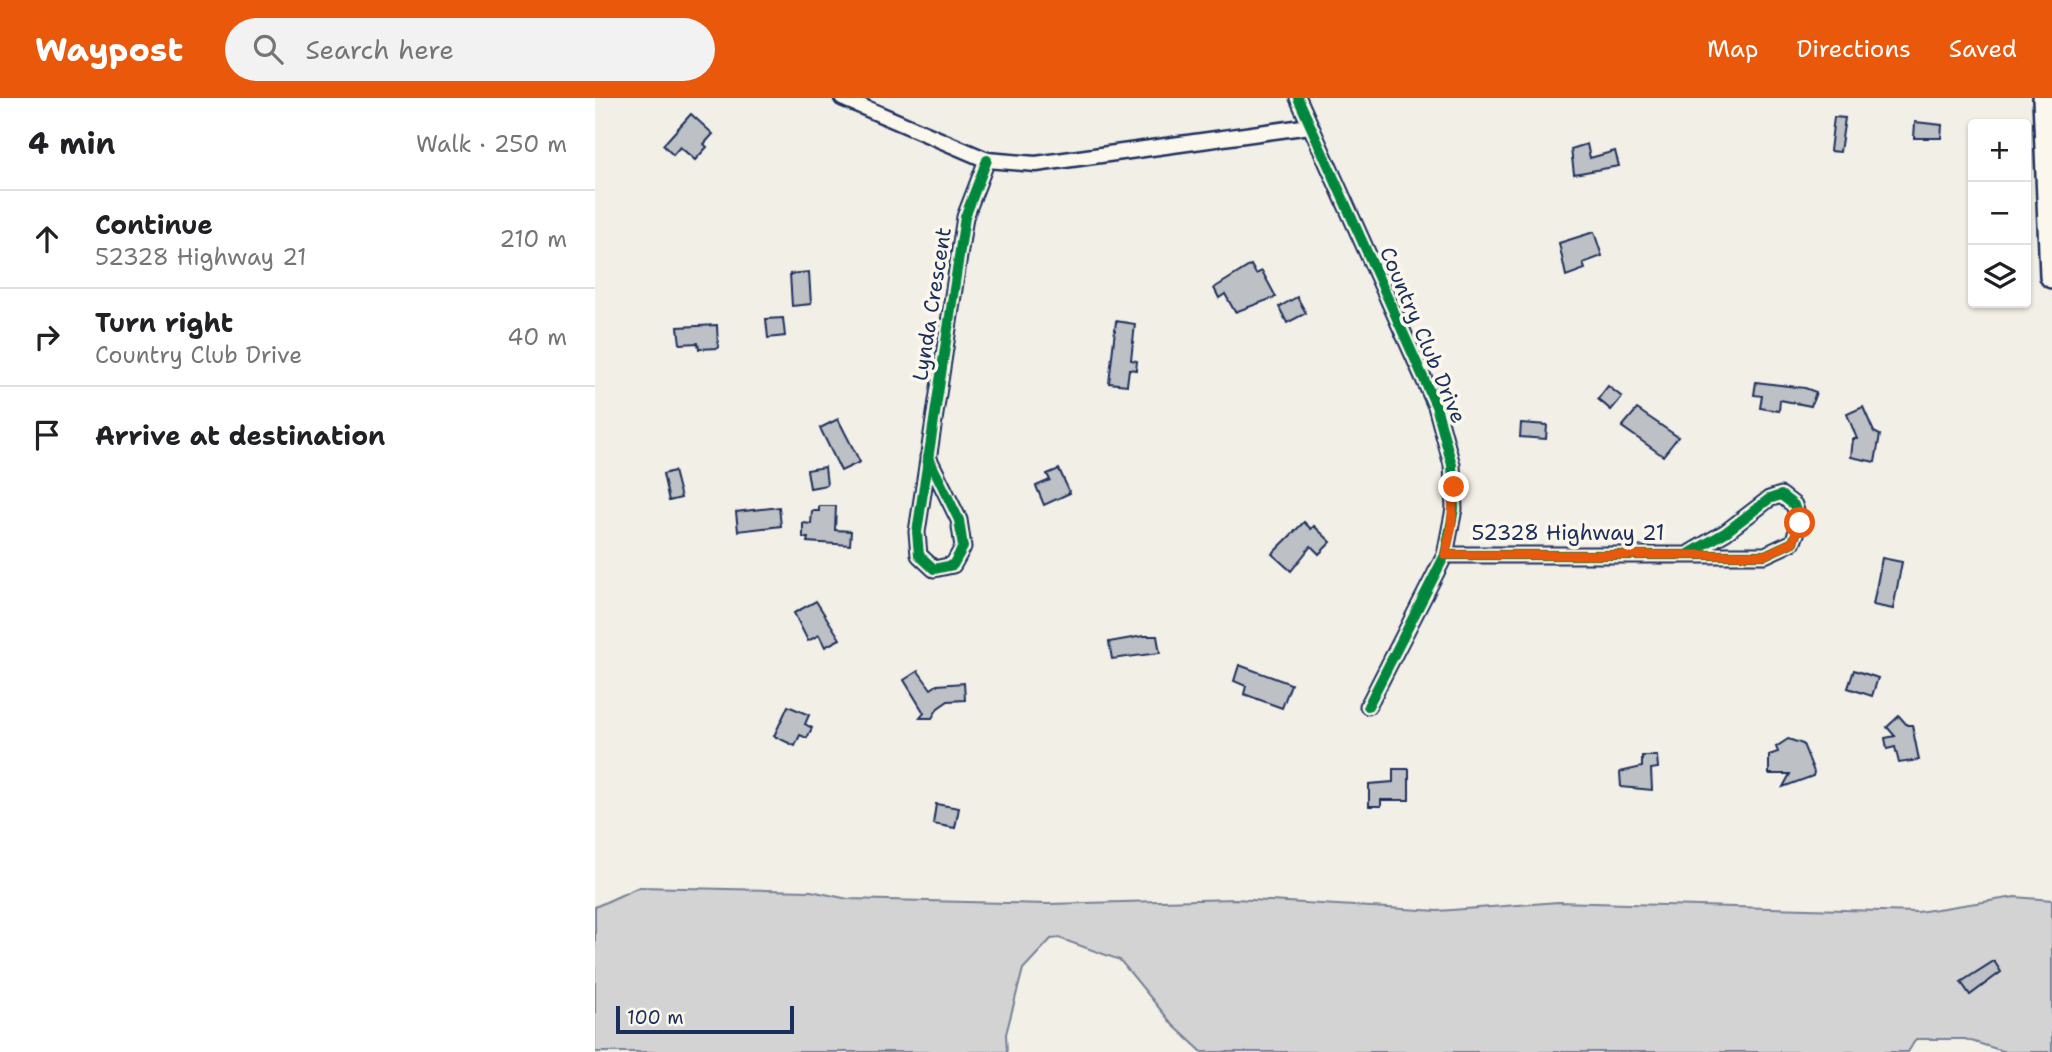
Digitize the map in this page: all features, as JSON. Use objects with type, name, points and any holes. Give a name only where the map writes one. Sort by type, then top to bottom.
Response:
[{"type":"main road","points":[[2045,98],[2052,276]]},
{"type":"street","points":[[842,98],[986,160],[1036,164],[1310,126]]},
{"type":"street","name":"Country Club Drive","points":[[1298,98],[1444,430],[1454,487],[1451,530],[1445,555],[1368,706]]},
{"type":"street","name":"Lynda Crescent","points":[[928,457],[959,520],[963,547],[953,565],[934,569],[919,555],[917,532],[928,457],[965,217],[986,160]]},
{"type":"street","name":"52328 Highway 21","points":[[1445,555],[1765,555],[1793,542],[1800,523],[1794,505],[1781,495],[1769,499],[1726,532],[1690,553]]},
{"type":"shaded area","points":[[639,887],[811,891],[848,899],[1048,904],[1235,899],[1438,911],[1558,902],[1918,912],[2015,897],[2052,900],[2052,1052],[2006,1052],[1965,1039],[1916,1039],[1908,1052],[1202,1052],[1173,1025],[1120,960],[1059,938],[1051,939],[1023,969],[1006,1034],[1007,1052],[595,1052],[595,907]]},
{"type":"building","points":[[691,114],[713,134],[704,144],[707,147],[695,160],[680,147],[673,155],[663,145]]},
{"type":"building","points":[[1834,117],[1845,118],[1840,152],[1830,151]]},
{"type":"building","points":[[1915,122],[1942,125],[1941,138],[1914,138]]},
{"type":"building","points":[[1587,144],[1590,158],[1615,151],[1619,166],[1574,174],[1571,149]]},
{"type":"building","points":[[1594,232],[1602,256],[1583,263],[1585,269],[1566,276],[1559,243]]},
{"type":"building","points":[[1251,265],[1256,274],[1262,271],[1276,297],[1235,312],[1225,294],[1219,298],[1214,288]]},
{"type":"building","points":[[809,272],[811,304],[792,306],[790,274]]},
{"type":"building","points":[[1297,297],[1306,313],[1287,323],[1279,307]]},
{"type":"building","points":[[783,318],[785,336],[768,338],[766,319]]},
{"type":"building","points":[[1116,321],[1135,324],[1131,360],[1137,361],[1136,370],[1129,369],[1127,385],[1109,383]]},
{"type":"building","points":[[717,325],[718,348],[699,349],[698,343],[680,344],[678,327]]},
{"type":"building","points":[[1756,382],[1805,388],[1816,392],[1811,406],[1780,400],[1779,411],[1760,408],[1762,396],[1754,395]]},
{"type":"building","points":[[1608,386],[1622,397],[1611,410],[1598,399]]},
{"type":"building","points":[[1863,407],[1874,432],[1880,435],[1875,462],[1851,457],[1853,439],[1857,439],[1847,414]]},
{"type":"building","points":[[1637,409],[1678,437],[1663,456],[1622,427]]},
{"type":"building","points":[[838,419],[860,462],[841,471],[820,428]]},
{"type":"building","points":[[1521,423],[1547,425],[1546,439],[1520,437]]},
{"type":"building","points":[[825,467],[827,485],[810,488],[807,470]]},
{"type":"building","points":[[1059,469],[1070,493],[1044,505],[1036,486],[1050,480],[1047,474]]},
{"type":"building","points":[[674,471],[681,498],[669,501],[663,474]]},
{"type":"building","points":[[819,506],[836,506],[835,530],[851,531],[850,545],[807,542],[808,538],[803,538],[803,523],[811,524],[812,511],[819,511]]},
{"type":"building","points":[[779,507],[781,526],[738,531],[736,512]]},
{"type":"building","points":[[1304,522],[1311,529],[1314,526],[1331,542],[1319,554],[1311,546],[1291,571],[1272,554]]},
{"type":"building","points":[[1882,558],[1902,562],[1893,609],[1873,605]]},
{"type":"building","points":[[816,601],[840,639],[825,647],[819,635],[808,641],[794,613]]},
{"type":"building","points":[[1157,636],[1160,653],[1112,659],[1109,642]]},
{"type":"building","points":[[1239,665],[1291,684],[1282,708],[1244,694],[1246,686],[1234,681]]},
{"type":"building","points":[[1854,670],[1878,678],[1872,696],[1848,688]]},
{"type":"building","points":[[918,671],[931,689],[937,685],[964,683],[965,700],[948,701],[938,708],[932,718],[920,718],[924,713],[904,680]]},
{"type":"building","points":[[788,706],[809,715],[805,724],[812,728],[807,738],[800,735],[795,746],[774,736]]},
{"type":"building","points":[[1899,716],[1907,725],[1912,725],[1919,760],[1899,763],[1895,747],[1887,749],[1885,738],[1895,736],[1887,727]]},
{"type":"building","points":[[1788,739],[1803,744],[1814,772],[1813,776],[1783,787],[1790,774],[1769,774],[1769,755],[1778,752],[1776,747]]},
{"type":"building","points":[[1642,756],[1657,756],[1658,768],[1651,769],[1652,790],[1621,787],[1620,772],[1642,767]]},
{"type":"building","points":[[1393,769],[1409,769],[1409,800],[1381,800],[1381,806],[1369,806],[1369,784],[1393,782]]},
{"type":"building","points":[[936,804],[959,808],[955,828],[933,824]]},
{"type":"building","points":[[1994,961],[2001,972],[1970,995],[1961,982]]},
{"type":"cycle path","points":[[1298,98],[1436,406],[1452,465],[1454,509],[1445,555],[1368,706]]},
{"type":"cycle path","points":[[928,457],[959,520],[963,547],[953,565],[934,569],[919,555],[917,532],[965,217],[987,160]]},
{"type":"cycle path","points":[[1445,555],[1765,555],[1793,542],[1800,523],[1794,505],[1781,495],[1769,499],[1726,532],[1690,553]]},
{"type":"route","points":[[1454,487],[1454,509],[1445,555],[1765,555],[1793,542],[1800,523]]}]
